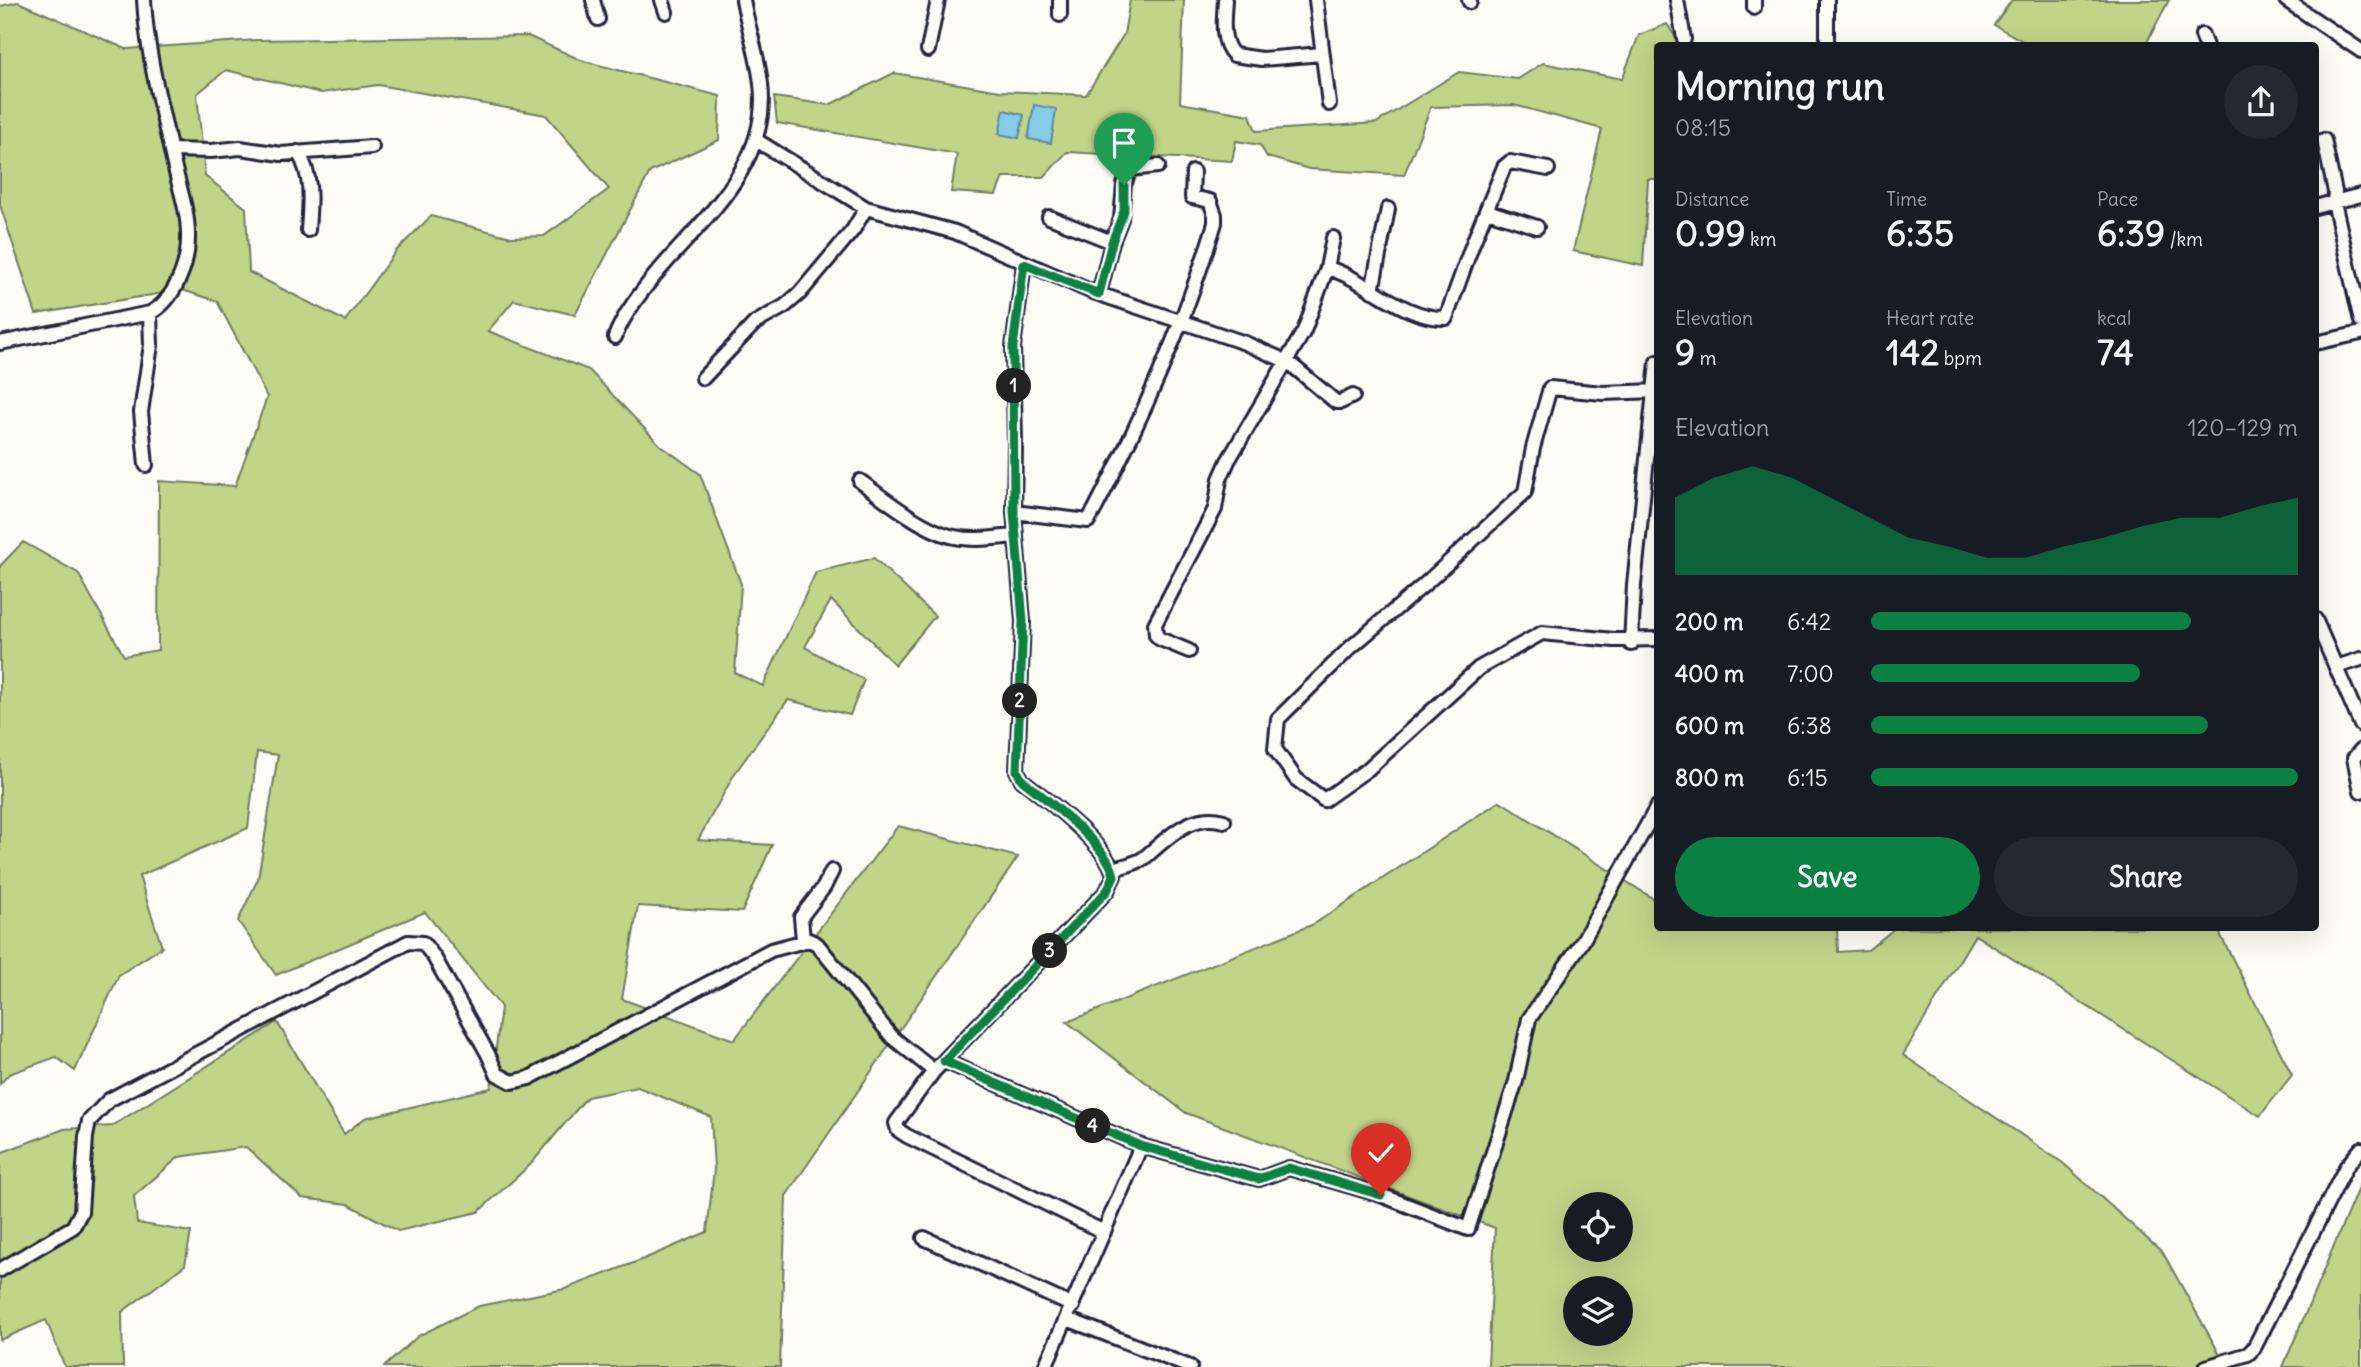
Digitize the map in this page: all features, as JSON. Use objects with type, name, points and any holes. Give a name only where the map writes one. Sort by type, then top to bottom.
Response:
[{"type":"street","points":[[0,343],[150,313],[170,295],[186,257],[187,225],[149,48],[145,0]]},
{"type":"street","points":[[593,0],[598,19]]},
{"type":"street","points":[[615,337],[654,275],[735,183],[752,153],[762,108],[762,85],[743,0]]},
{"type":"street","points":[[928,50],[938,0]]},
{"type":"street","points":[[1060,0],[1060,15]]},
{"type":"street","points":[[1225,0],[1225,35],[1227,46],[1234,55],[1262,59],[1322,54]]},
{"type":"street","points":[[1316,0],[1329,104]]},
{"type":"street","points":[[1677,0],[1684,39]]},
{"type":"street","points":[[1827,0],[1827,42]]},
{"type":"street","points":[[2286,0],[2361,51]]},
{"type":"street","points":[[756,140],[866,208],[955,232],[1024,264],[1099,294],[1245,343],[1288,362],[1332,399],[1341,402],[1353,396]]},
{"type":"street","points":[[2324,140],[2335,192],[2334,202],[2361,321]]},
{"type":"street","points":[[171,150],[211,151],[240,148],[281,154],[372,147]]},
{"type":"street","points":[[299,152],[309,177],[307,230]]},
{"type":"street","points":[[1327,268],[1416,312],[1446,318],[1507,163],[1548,169]]},
{"type":"street","points":[[1099,294],[1112,242],[1124,211],[1124,185],[1130,169],[1158,166]]},
{"type":"street","points":[[1014,512],[1088,521],[1156,386],[1208,248],[1216,219],[1210,201],[1192,197],[1193,172]]},
{"type":"street","points":[[2319,206],[2361,195]]},
{"type":"street","points":[[703,377],[755,323],[785,306],[800,293],[853,230],[866,208]]},
{"type":"street","points":[[1372,291],[1388,209]]},
{"type":"street","points":[[1487,211],[1537,227]]},
{"type":"street","points":[[1049,218],[1112,242]]},
{"type":"street","points":[[1189,651],[1160,639],[1156,635],[1156,624],[1215,509],[1220,479],[1228,461],[1304,331],[1327,268],[1333,238]]},
{"type":"street","points":[[1024,264],[1013,347],[1014,512],[1023,621],[1018,776],[1074,822],[1108,859],[1114,876],[1107,891],[934,1071],[896,1123],[898,1130],[1104,1232]]},
{"type":"street","points":[[146,464],[141,412],[152,345],[150,313]]},
{"type":"street","points":[[2319,342],[2361,333]]},
{"type":"street","points":[[1654,392],[1603,393],[1550,387],[1533,449],[1525,492],[1425,584],[1350,648],[1278,719],[1275,749],[1296,779],[1324,800],[1368,769],[1479,668],[1542,633],[1631,642],[1654,639]]},
{"type":"street","points":[[1631,642],[1654,402]]},
{"type":"street","points":[[860,481],[908,515],[952,537],[1015,536]]},
{"type":"street","points":[[2319,628],[2361,725]]},
{"type":"street","points":[[2336,667],[2361,659]]},
{"type":"street","points":[[2361,750],[2354,758],[2361,791]]},
{"type":"street","points":[[944,1061],[1141,1146],[1259,1179],[1289,1168],[1381,1195],[1468,1229],[1517,1081],[1529,1019],[1582,942],[1654,812]]},
{"type":"street","points":[[1113,869],[1142,859],[1162,840],[1201,819],[1214,818],[1224,821]]},
{"type":"street","points":[[803,940],[801,917],[824,887],[832,871]]},
{"type":"street","points":[[0,1270],[73,1227],[81,1212],[89,1121],[109,1100],[408,942],[423,943],[434,957],[497,1074],[512,1082],[529,1078],[771,950],[803,940],[817,944],[892,1037],[934,1071]]},
{"type":"street","points":[[1045,1367],[1141,1146]]},
{"type":"street","points":[[2206,1367],[2248,1354],[2254,1348],[2346,1167],[2361,1149]]},
{"type":"street","points":[[924,1238],[1073,1306]]},
{"type":"street","points":[[1068,1319],[1190,1367]]},
{"type":"green space","points":[[1130,0],[1184,0],[1180,103],[1250,115],[1256,131],[1376,123],[1459,72],[1518,79],[1543,63],[1622,79],[1639,35],[1667,24],[1679,42],[1654,42],[1654,179],[1648,179],[1643,266],[1573,251],[1602,129],[1514,105],[1431,107],[1404,175],[1309,169],[1267,157],[1260,145],[1236,141],[1232,161],[1067,152],[1044,177],[1003,177],[996,195],[951,192],[957,154],[777,123],[774,97],[829,105],[894,73],[1000,91],[1086,95],[1124,34]]},
{"type":"green space","points":[[2012,0],[2169,0],[2147,42],[2025,42],[1994,25]]},
{"type":"green space","points":[[18,2],[126,49],[257,40],[528,36],[583,61],[720,96],[719,140],[650,172],[575,315],[514,300],[488,331],[589,370],[660,445],[700,474],[741,584],[735,673],[763,686],[816,572],[874,558],[935,616],[895,665],[831,600],[805,647],[864,680],[850,715],[788,700],[735,773],[698,840],[772,845],[742,912],[638,906],[622,999],[734,1040],[898,826],[1018,857],[786,1196],[780,1367],[384,1367],[418,1336],[479,1306],[565,1289],[707,1232],[714,1169],[711,1117],[638,1087],[587,1097],[531,1164],[478,1212],[398,1231],[348,1204],[302,1198],[246,1147],[179,1157],[134,1196],[137,1223],[191,1232],[185,1265],[122,1312],[123,1367],[65,1367],[46,1320],[0,1340],[0,1153],[64,1129],[112,1126],[277,1022],[344,1134],[365,1118],[491,1088],[501,1007],[425,912],[276,975],[238,921],[258,879],[278,755],[257,752],[248,828],[139,876],[162,947],[119,975],[75,1071],[56,1057],[9,1074],[0,1084],[0,566],[23,542],[78,573],[124,656],[158,650],[159,481],[235,486],[267,397],[217,301],[182,290],[36,314],[0,205],[0,6]],"holes":[[[226,70],[321,93],[378,85],[546,115],[609,189],[544,236],[511,237],[431,216],[396,251],[345,321],[249,272],[246,208],[205,176],[197,94]]]},
{"type":"green space","points":[[1500,801],[1654,899],[1654,931],[1837,931],[1838,952],[1868,950],[1891,931],[2222,931],[2220,934],[2292,1075],[2260,1116],[1975,935],[1903,1055],[2063,1163],[2163,1253],[2227,1367],[1484,1367],[1488,1365],[1495,1228],[1186,1113],[1067,1022],[1314,924]]},
{"type":"green space","points":[[2361,1181],[2361,1367],[2283,1367]]},
{"type":"water","points":[[1034,105],[1056,109],[1051,143],[1028,139]]},
{"type":"water","points":[[1004,110],[1024,115],[1019,138],[999,134]]},
{"type":"route","points":[[1124,185],[1124,211],[1112,242],[1099,294],[1024,264],[1013,347],[1013,488],[1023,621],[1017,771],[1022,780],[1074,822],[1108,859],[1114,876],[1107,891],[944,1061],[971,1075],[1141,1146],[1259,1179],[1289,1168],[1381,1195]]}]
